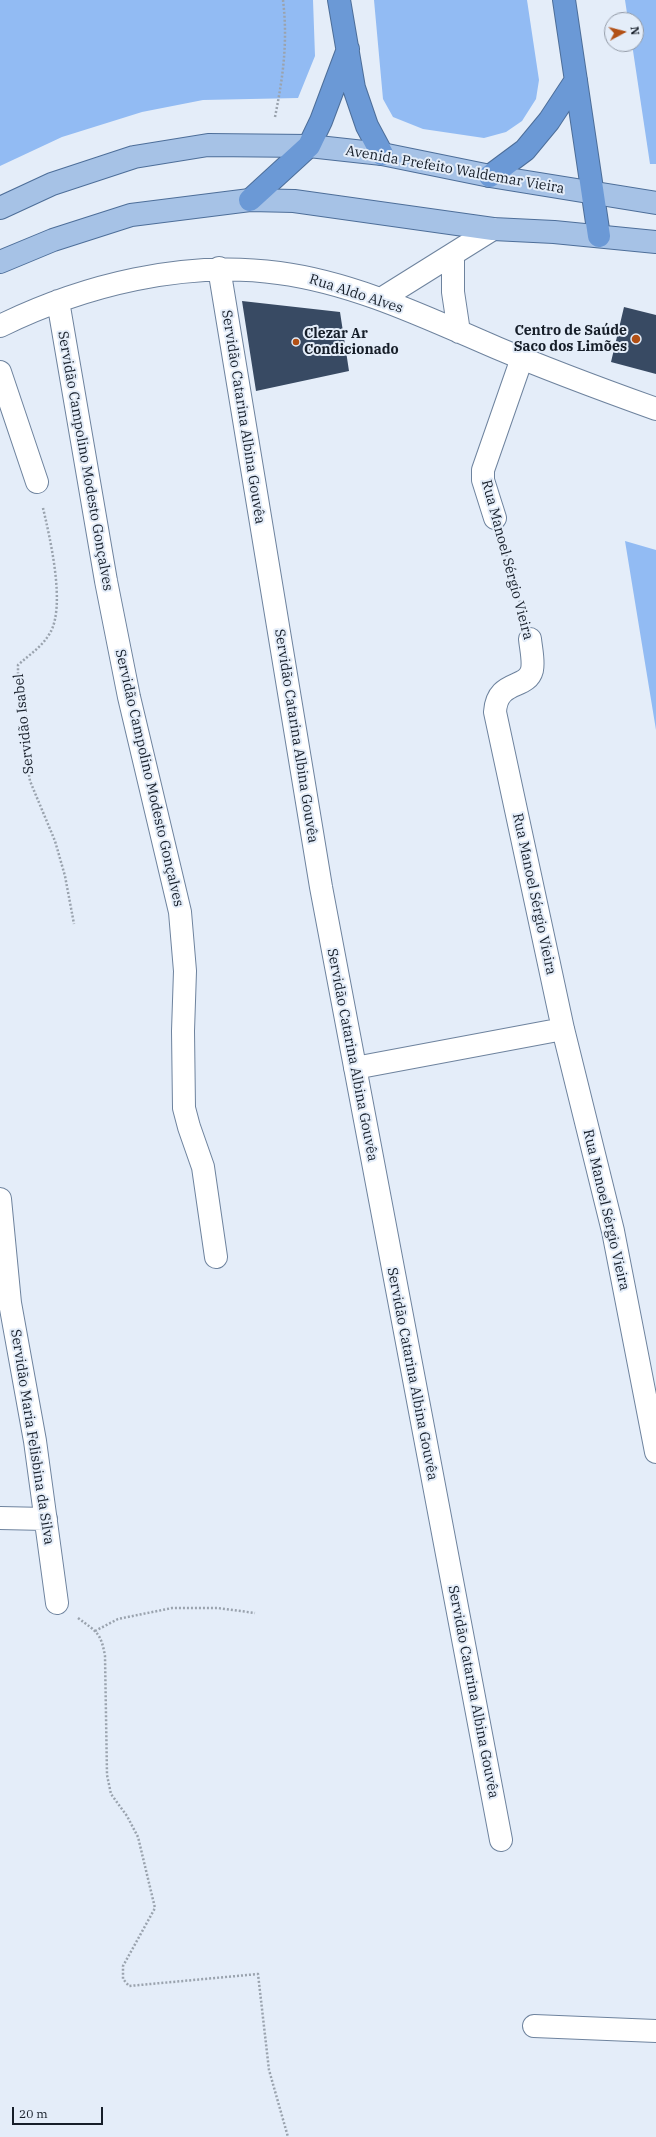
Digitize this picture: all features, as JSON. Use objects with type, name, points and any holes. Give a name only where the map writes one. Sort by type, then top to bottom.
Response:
[{"type":"highway","points":[[340,0],[354,88],[367,126],[382,154]]},
{"type":"highway","points":[[564,0],[594,194],[599,236]]},
{"type":"highway","points":[[250,200],[309,146],[321,121],[348,49]]},
{"type":"highway","points":[[490,176],[524,150],[549,121],[576,80]]},
{"type":"main road","name":"Avenida Prefeito Waldemar Vieira","points":[[0,208],[52,184],[134,157],[208,145],[309,146],[382,154],[490,176],[656,204]]},
{"type":"main road","points":[[0,262],[53,240],[131,216],[250,200],[294,201],[494,229],[599,236],[656,242]]},
{"type":"street","points":[[381,299],[494,229]]},
{"type":"street","points":[[453,255],[453,292],[459,332]]},
{"type":"street","name":"Rua Aldo Alves","points":[[0,326],[58,301],[136,280],[219,268],[286,274],[327,282],[381,299],[522,358],[656,409]]},
{"type":"street","name":"Servidão Catarina Albina Gouvêa","points":[[219,268],[321,887],[501,1840]]},
{"type":"street","name":"Servidão Campolino Modesto Gonçalves","points":[[58,301],[107,589],[129,698],[180,912],[185,970],[183,1031],[184,1108],[203,1167],[216,1257]]},
{"type":"street","name":"Rua Manoel Sérgio Vieira","points":[[495,518],[483,480],[483,470],[522,358]]},
{"type":"street","points":[[0,372],[37,482]]},
{"type":"street","name":"Rua Manoel Sérgio Vieira","points":[[530,639],[532,670],[528,678],[505,690],[498,696],[495,712],[563,1029],[613,1232],[656,1452]]},
{"type":"street","points":[[354,1068],[563,1029]]},
{"type":"street","name":"Servidão Maria Felisbina da Silva","points":[[0,1199],[10,1303],[26,1385],[57,1603]]},
{"type":"street","points":[[0,1518],[46,1519]]},
{"type":"street","points":[[534,2026],[656,2031]]},
{"type":"path","points":[[274,118],[284,72],[286,26],[282,0]]},
{"type":"path","name":"Servidão Isabel","points":[[37,482],[47,526],[56,587],[57,612],[51,631],[41,647],[18,665],[18,685],[26,712],[25,750],[30,781],[55,841],[65,876],[74,924]]},
{"type":"path","name":"Rua Manoel Sérgio Vieira","points":[[495,518],[530,639]]},
{"type":"path","points":[[57,1603],[95,1631],[102,1640],[105,1656],[107,1775],[111,1794],[138,1837],[155,1908],[123,1966],[123,1979],[129,1986],[258,1974],[269,2070],[288,2137]]},
{"type":"path","points":[[95,1631],[118,1618],[172,1608],[218,1608],[255,1613]]},
{"type":"shaded area","points":[[0,0],[313,0],[315,56],[298,98],[203,100],[142,112],[62,137],[0,166]]},
{"type":"shaded area","points":[[374,0],[527,0],[539,80],[536,99],[522,121],[506,132],[484,138],[423,129],[393,117],[383,99]]},
{"type":"shaded area","points":[[625,0],[656,0],[656,164],[650,164],[633,52],[644,52],[644,12],[627,12]]},
{"type":"shaded area","points":[[625,541],[656,550],[656,730]]},
{"type":"building","name":"Clezar Ar Condicionado","points":[[242,301],[340,312],[349,371],[256,391]]},
{"type":"building","name":"Centro de Saúde Saco dos Limões","points":[[624,307],[656,315],[656,374],[611,362]]},
{"type":"place","name":"Centro de Saúde Saco dos Limões","points":[[636,339]]},
{"type":"place","name":"Clezar Ar Condicionado","points":[[296,342]]}]
